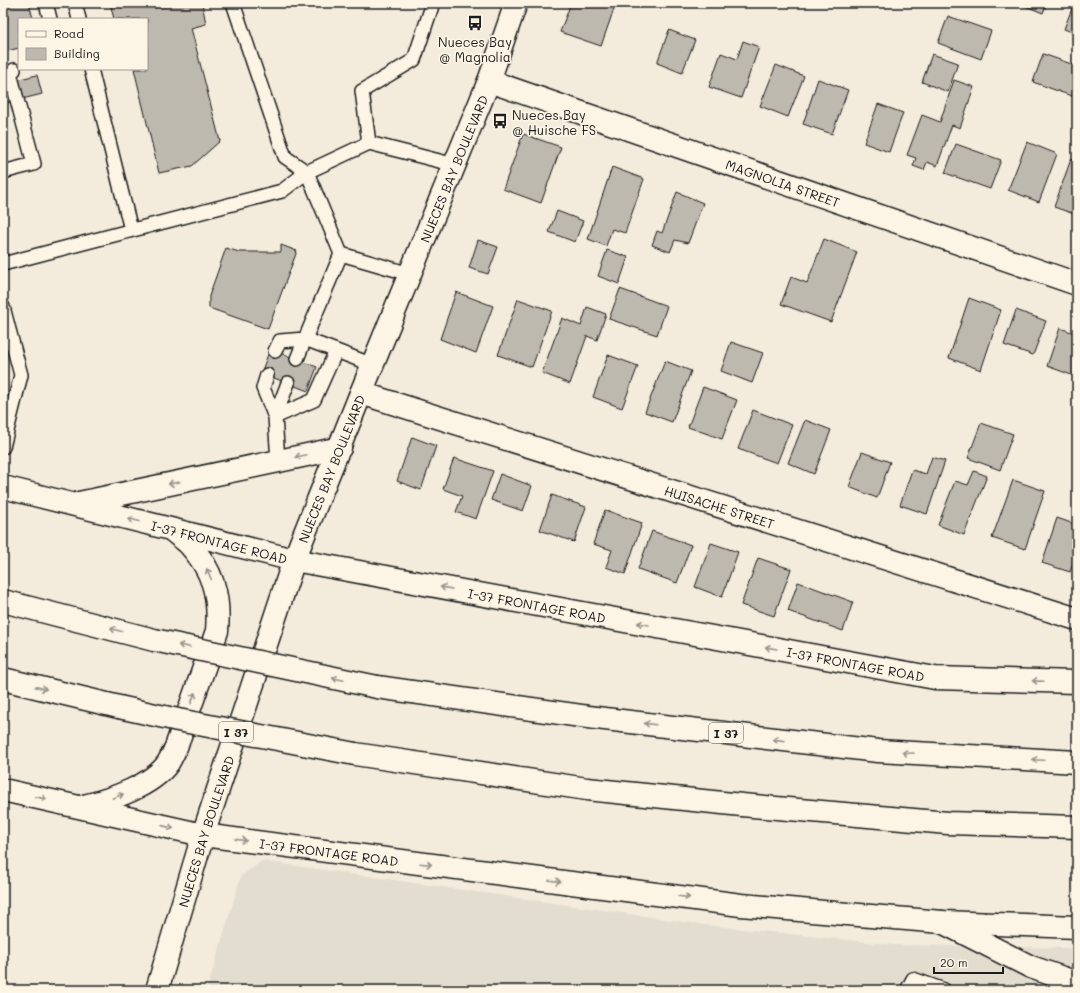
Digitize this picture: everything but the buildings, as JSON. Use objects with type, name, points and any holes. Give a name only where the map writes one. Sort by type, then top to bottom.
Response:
[{"type":"main road","name":"NUECES BAY BOULEVARD","points":[[157,990],[203,835],[294,560],[489,81],[516,3]]},
{"type":"main road","name":"MAGNOLIA STREET","points":[[489,81],[1077,284]]},
{"type":"main road","name":"HUISACHE STREET","points":[[361,394],[1077,619]]},
{"type":"main road","points":[[73,504],[340,448]]},
{"type":"main road","name":"I-37 FRONTAGE ROAD","points":[[3,486],[294,560],[935,678],[1077,682]]},
{"type":"main road","points":[[81,807],[104,802],[128,792],[150,779],[168,764],[176,747],[217,631],[217,598],[207,568],[198,554],[188,543],[171,529]]},
{"type":"main road","name":"I 37","points":[[3,601],[154,640],[377,687],[588,717],[878,751],[1077,762]]},
{"type":"main road","name":"I 37","points":[[3,679],[178,720],[355,754],[587,789],[742,805],[948,823],[1077,828]]},
{"type":"main road","name":"I-37 FRONTAGE ROAD","points":[[3,790],[203,835],[741,905],[942,922],[1077,927]]},
{"type":"main road","points":[[942,922],[1031,967],[1077,984]]},
{"type":"lane","points":[[46,3],[50,18]]},
{"type":"lane","points":[[75,3],[79,18]]},
{"type":"lane","points":[[233,3],[285,157],[307,172],[341,254],[297,359]]},
{"type":"lane","points":[[368,143],[362,91],[414,60],[433,3]]},
{"type":"lane","points":[[3,172],[34,164],[9,70]]},
{"type":"lane","points":[[91,70],[131,230]]},
{"type":"lane","points":[[3,264],[282,191],[307,172],[368,143],[455,166]]},
{"type":"lane","points":[[341,254],[410,274]]},
{"type":"lane","points":[[3,307],[21,375],[3,447]]},
{"type":"lane","points":[[275,351],[280,341],[305,339],[373,365]]},
{"type":"lane","points":[[275,416],[314,400],[336,351]]},
{"type":"lane","points":[[266,375],[263,388],[275,416],[278,460]]},
{"type":"lane","points":[[275,416],[288,383]]},
{"type":"lane","points":[[907,990],[913,979],[944,990]]},
{"type":"shaded area","points":[[262,861],[706,925],[895,945],[1077,948],[1077,990],[207,990],[241,876]]},
{"type":"place","name":"Nueces Bay @ Magnolia","points":[[475,23]]},
{"type":"place","name":"Nueces Bay @ Huische FS","points":[[500,121]]}]
